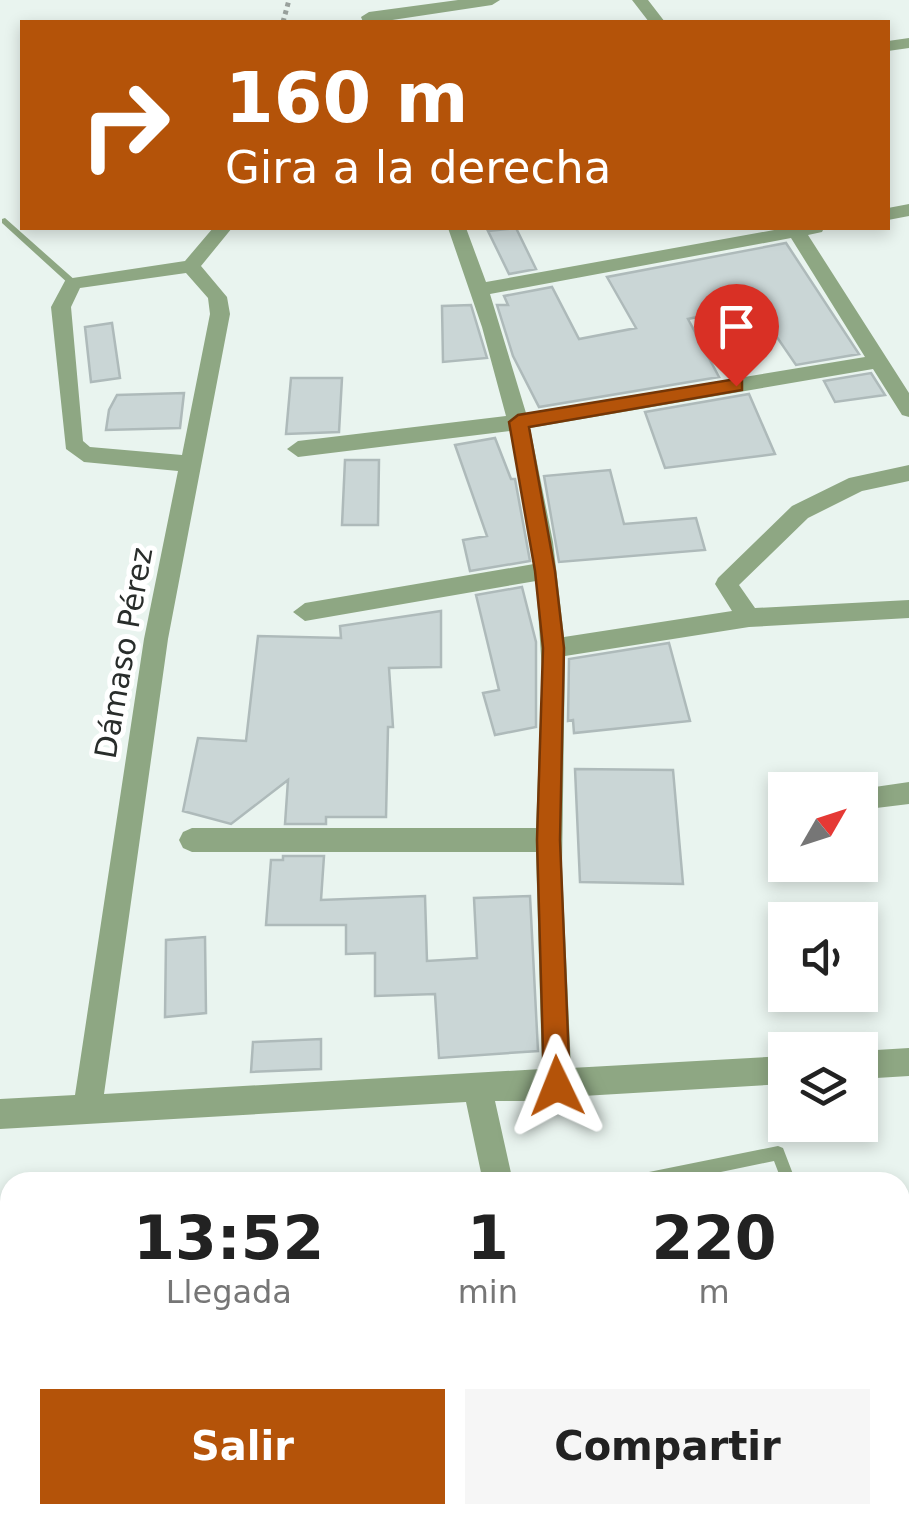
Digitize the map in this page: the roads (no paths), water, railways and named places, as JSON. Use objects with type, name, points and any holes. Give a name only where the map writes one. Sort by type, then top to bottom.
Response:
[{"type":"street","points":[[370,20],[492,0]]},
{"type":"street","points":[[640,0],[655,20]]},
{"type":"street","points":[[190,464],[84,454],[73,444],[61,307],[72,283],[190,266],[221,230]]},
{"type":"street","points":[[457,230],[481,289],[518,422],[545,571],[553,648],[548,840],[557,1086]]},
{"type":"street","points":[[481,289],[797,230]]},
{"type":"street","points":[[803,230],[909,410]]},
{"type":"street","name":"Dámaso Pérez","points":[[87,1112],[156,639],[220,314],[218,297],[190,266]]},
{"type":"street","points":[[298,449],[518,422],[880,361]]},
{"type":"street","points":[[749,618],[726,584],[800,512],[857,484],[909,474]]},
{"type":"street","points":[[304,612],[545,571]]},
{"type":"street","points":[[553,648],[749,618],[909,609]]},
{"type":"street","points":[[878,796],[909,792]]},
{"type":"street","points":[[192,840],[548,840]]},
{"type":"street","points":[[878,1064],[909,1062]]},
{"type":"street","points":[[0,1114],[557,1086],[768,1071]]},
{"type":"street","points":[[478,1090],[496,1172]]},
{"type":"lane","points":[[5,221],[72,283]]},
{"type":"lane","points":[[687,1172],[778,1153],[785,1172]]}]
